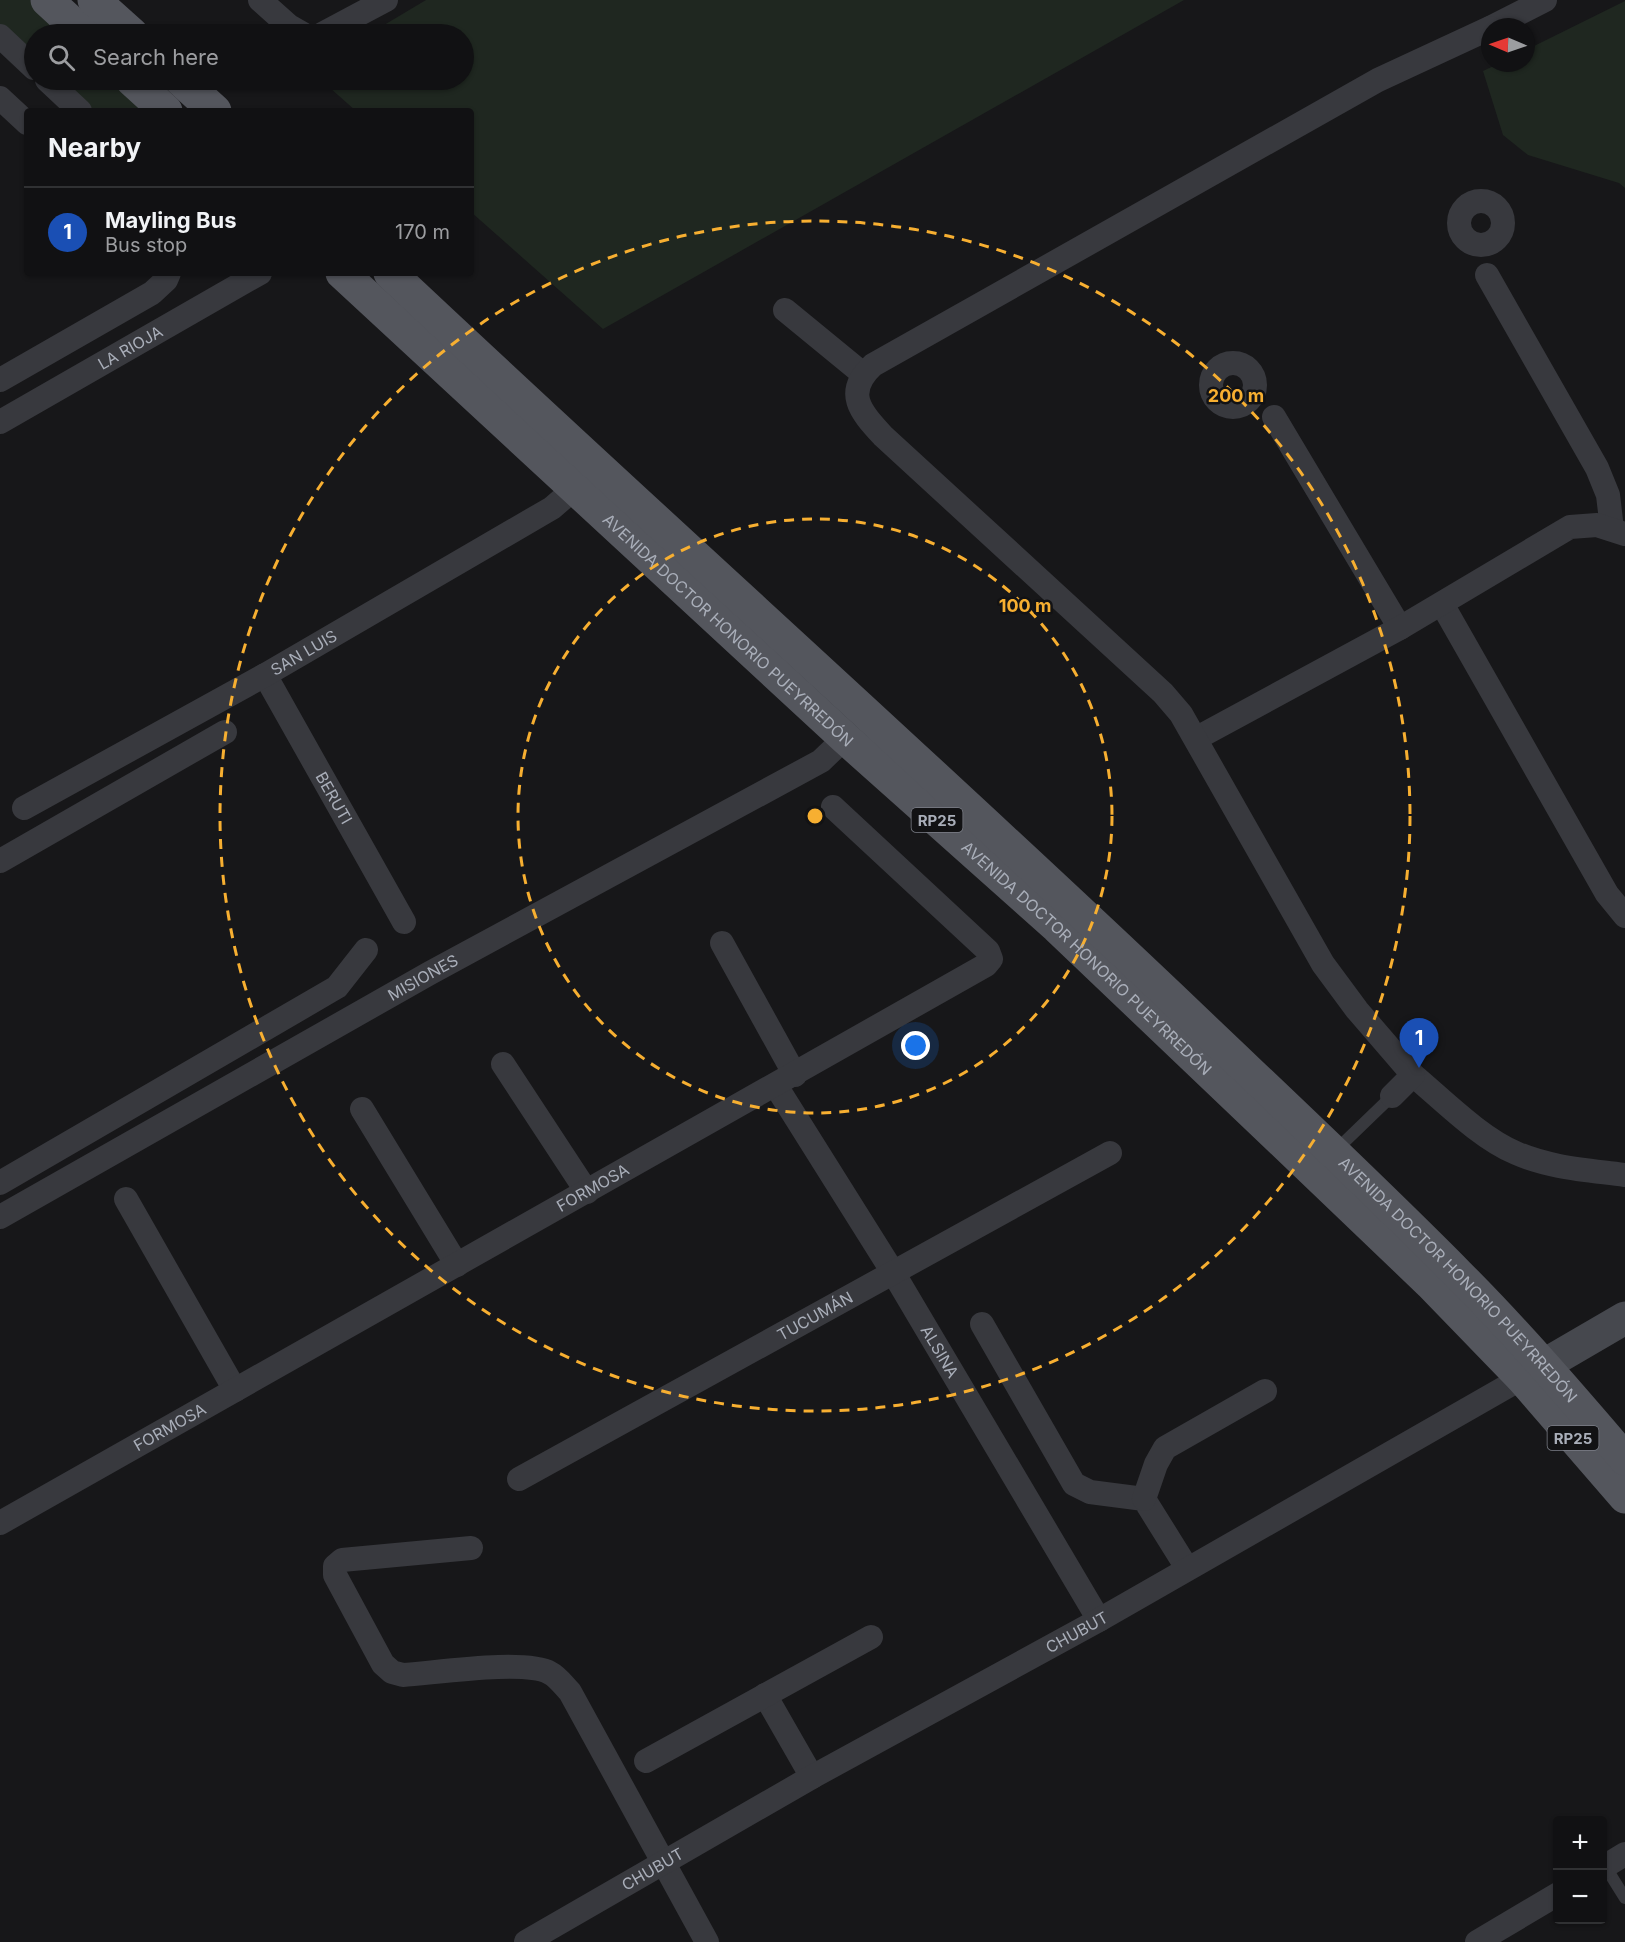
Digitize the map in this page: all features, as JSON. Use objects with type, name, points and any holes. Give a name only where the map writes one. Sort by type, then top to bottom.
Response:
[{"type":"main road","points":[[46,0],[73,24]]},
{"type":"main road","points":[[94,0],[121,24]]},
{"type":"main road","points":[[143,90],[163,108]]},
{"type":"main road","points":[[192,90],[212,108]]},
{"type":"main road","name":"AVENIDA DOCTOR HONORIO PUEYRREDÓN","points":[[345,276],[845,738],[1324,1162],[1460,1275],[1625,1497]]},
{"type":"main road","name":"AVENIDA DOCTOR HONORIO PUEYRREDÓN","points":[[393,276],[620,489],[1085,915],[1324,1162]]},
{"type":"main road","name":"AVENIDA DOCTOR HONORIO PUEYRREDÓN","points":[[1533,1371],[1625,1459]]},
{"type":"street","points":[[260,0],[286,24]]},
{"type":"street","points":[[341,24],[386,0]]},
{"type":"street","points":[[1510,18],[1545,0]]},
{"type":"street","points":[[1481,33],[1378,80],[1160,206],[1008,287],[873,365],[863,374],[858,386],[857,399],[862,414],[1163,693],[1197,738],[1222,790],[1323,963],[1357,1010],[1413,1075],[1492,1140],[1515,1153],[1563,1167],[1625,1174]]},
{"type":"street","points":[[0,36],[24,59]]},
{"type":"street","points":[[57,90],[77,108]]},
{"type":"street","points":[[2,102],[24,120]]},
{"type":"street","points":[[1465,238],[1478,245],[1492,243],[1498,238],[1503,224],[1500,210],[1488,201],[1473,201],[1462,211],[1458,225],[1465,238],[1597,468],[1619,532]]},
{"type":"street","points":[[1487,275],[1486,262],[1492,243]]},
{"type":"street","points":[[0,380],[152,292],[168,276]]},
{"type":"street","name":"LA RIOJA","points":[[0,422],[254,276]]},
{"type":"street","points":[[785,310],[863,374]]},
{"type":"street","points":[[1275,417],[1265,410],[1244,405],[1230,407],[1217,401],[1211,387],[1214,373],[1219,367],[1233,362],[1246,367],[1255,379],[1275,417],[1400,628]]},
{"type":"street","points":[[1244,405],[1254,393],[1255,379]]},
{"type":"street","name":"SAN LUIS","points":[[24,808],[265,675],[552,508],[575,488]]},
{"type":"street","points":[[1197,738],[1400,628],[1570,527],[1590,524],[1619,532]]},
{"type":"street","points":[[1442,604],[1607,894],[1625,916]]},
{"type":"street","name":"BERUTI","points":[[265,675],[404,922]]},
{"type":"street","points":[[0,861],[225,732]]},
{"type":"street","name":"MISIONES","points":[[0,1217],[430,973],[821,761],[845,738]]},
{"type":"street","name":"FORMOSA","points":[[0,1523],[986,965],[991,959],[988,951],[833,807]]},
{"type":"street","name":"ALSINA","points":[[722,943],[786,1080],[894,1274],[1100,1620]]},
{"type":"street","points":[[0,1183],[337,987],[366,950]]},
{"type":"street","points":[[503,1064],[587,1192]]},
{"type":"street","points":[[1392,1096],[1413,1075]]},
{"type":"street","points":[[362,1109],[458,1265]]},
{"type":"street","name":"TUCUMÁN","points":[[519,1479],[894,1274],[1110,1152]]},
{"type":"street","points":[[126,1199],[236,1390]]},
{"type":"street","name":"CHUBUT","points":[[526,1942],[812,1777],[1100,1620],[1625,1318]]},
{"type":"street","points":[[982,1324],[1074,1485],[1090,1492],[1144,1499]]},
{"type":"street","points":[[1144,1499],[1156,1464],[1165,1448],[1265,1391]]},
{"type":"street","points":[[1144,1499],[1187,1568]]},
{"type":"street","points":[[471,1548],[342,1560],[335,1566],[335,1575],[383,1664],[392,1672],[403,1675],[521,1667],[550,1672],[559,1679],[570,1692],[706,1942]]},
{"type":"street","points":[[646,1761],[871,1637]]},
{"type":"street","points":[[765,1695],[812,1777]]},
{"type":"street","points":[[1477,1942],[1553,1896]]},
{"type":"lane","points":[[1324,1162],[1392,1096]]},
{"type":"lane","points":[[1611,1863],[1625,1898]]},
{"type":"shaded area","points":[[0,0],[30,0],[56,24],[24,24],[24,49],[0,26]]},
{"type":"shaded area","points":[[426,0],[1184,0],[603,329],[474,215],[474,108],[353,108],[332,90],[474,90],[474,24],[386,24]]},
{"type":"shaded area","points":[[1625,1],[1625,188],[1619,183],[1528,155],[1503,135],[1483,72],[1535,72],[1535,46]]},
{"type":"shaded area","points":[[67,90],[127,90],[147,108],[87,108]]},
{"type":"place","name":"Mayling Bus","points":[[1419,1068]]}]
